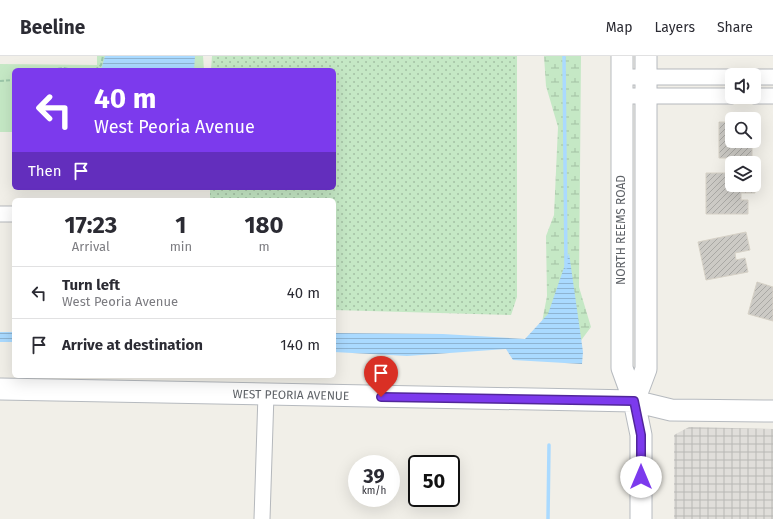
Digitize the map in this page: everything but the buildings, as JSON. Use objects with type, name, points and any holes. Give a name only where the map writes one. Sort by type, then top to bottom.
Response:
[{"type":"main road","name":"NORTH REEMS ROAD","points":[[622,56],[622,368],[634,401],[641,435],[641,519]]},
{"type":"main road","name":"NORTH REEMS ROAD","points":[[634,401],[646,369],[646,56]]},
{"type":"main road","name":"WEST PEORIA AVENUE","points":[[0,389],[634,401],[671,410],[773,412]]},
{"type":"street","points":[[761,77],[773,76]]},
{"type":"street","points":[[622,87],[646,86],[712,77],[725,77]]},
{"type":"street","points":[[712,77],[712,96]]},
{"type":"street","points":[[646,86],[712,96],[725,96]]},
{"type":"street","points":[[761,96],[773,96]]},
{"type":"street","points":[[0,214],[12,214]]},
{"type":"street","points":[[262,519],[266,394]]},
{"type":"path","points":[[97,68],[101,65],[103,56]]},
{"type":"path","points":[[0,81],[12,80]]},
{"type":"shaded area","points":[[689,427],[773,429],[773,519],[674,519],[674,435]]},
{"type":"green space","points":[[97,56],[203,56],[204,68],[12,68],[12,132],[0,132],[0,64],[97,65]]},
{"type":"green space","points":[[212,56],[517,56],[517,297],[511,315],[336,310],[336,198],[210,198],[210,190],[336,190],[336,68],[211,68]]},
{"type":"green space","points":[[544,56],[581,56],[579,287],[591,327],[574,350],[539,338],[547,296],[546,236],[554,215],[558,127],[546,86]]},
{"type":"water","points":[[105,56],[195,56],[194,68],[102,68]]},
{"type":"water","points":[[569,253],[583,352],[582,364],[513,360],[506,349],[407,356],[336,352],[336,333],[443,334],[525,339],[548,314]]},
{"type":"water","points":[[0,332],[12,332],[12,342],[0,342]]},
{"type":"waterway","points":[[564,56],[566,267]]},
{"type":"waterway","points":[[548,519],[549,445]]},
{"type":"route","points":[[381,397],[634,401],[641,435],[641,477]]}]
